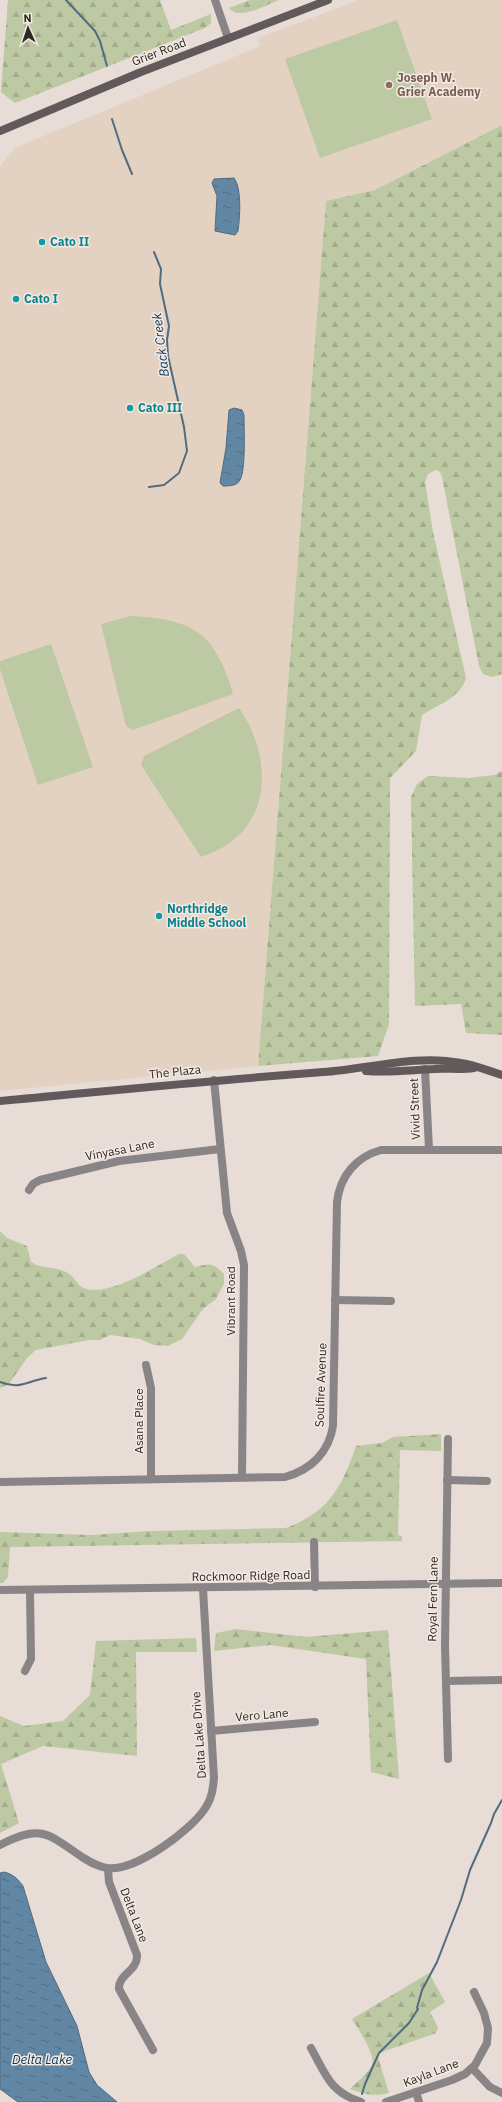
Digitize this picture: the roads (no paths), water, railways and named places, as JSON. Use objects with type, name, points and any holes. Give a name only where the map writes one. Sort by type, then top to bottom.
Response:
[{"type":"street","points":[[215,0],[228,38]]},
{"type":"street","name":"Grier Road","points":[[0,131],[135,74],[328,0]]},
{"type":"street","name":"The Plaza","points":[[0,1101],[214,1080],[353,1070],[387,1064],[426,1062],[462,1063],[502,1075]]},
{"type":"street","name":"The Plaza","points":[[353,1070],[388,1072],[425,1069],[462,1070],[475,1068]]},
{"type":"street","name":"Vivid Street","points":[[425,1069],[429,1149]]},
{"type":"street","name":"Vibrant Road","points":[[214,1080],[227,1213],[241,1251],[244,1265],[242,1477]]},
{"type":"street","name":"Vinyasa Lane","points":[[29,1190],[33,1184],[40,1180],[119,1161],[220,1149]]},
{"type":"street","name":"Soulfire Avenue","points":[[0,1482],[286,1477],[298,1472],[315,1461],[327,1445],[332,1432],[334,1419],[337,1202],[339,1189],[345,1177],[358,1162],[375,1152],[388,1149],[502,1150]]},
{"type":"street","points":[[336,1300],[391,1301]]},
{"type":"street","name":"Asana Place","points":[[146,1365],[151,1388],[151,1479]]},
{"type":"street","name":"Royal Fern Lane","points":[[448,1438],[446,1584],[448,1759]]},
{"type":"street","points":[[447,1480],[488,1481]]},
{"type":"street","points":[[314,1542],[315,1587]]},
{"type":"street","name":"Rockmoor Ridge Road","points":[[0,1590],[203,1589],[502,1584]]},
{"type":"street","name":"Delta Lake Drive","points":[[108,1869],[121,1867],[150,1854],[189,1827],[207,1807],[214,1789],[203,1589]]},
{"type":"street","points":[[25,1671],[31,1658],[30,1590]]},
{"type":"street","points":[[446,1681],[502,1680]]},
{"type":"street","name":"Vero Lane","points":[[210,1731],[315,1722]]},
{"type":"street","points":[[0,1845],[24,1833],[41,1832],[53,1837],[93,1864],[108,1869]]},
{"type":"street","name":"Delta Lane","points":[[108,1869],[109,1882],[137,1955],[135,1966],[120,1981],[119,1989],[152,2050]]},
{"type":"street","name":"Kayla Lane","points":[[386,2102],[452,2080],[472,2068],[479,2060],[487,2043],[488,2028],[484,2013],[474,1992]]},
{"type":"street","points":[[311,2048],[334,2088],[342,2095],[361,2102]]},
{"type":"street","points":[[472,2068],[490,2087],[502,2093]]},
{"type":"street","points":[[416,2092],[420,2102]]},
{"type":"water","points":[[234,178],[237,183],[240,203],[238,231],[235,235],[215,231],[217,196],[212,183],[214,179]]},
{"type":"water","points":[[234,408],[242,410],[244,415],[242,475],[239,482],[233,485],[223,486],[220,483],[226,448],[229,410]]},
{"type":"water","name":"Delta Lake","points":[[4,1872],[15,1877],[23,1886],[46,1962],[77,2026],[89,2072],[97,2085],[117,2102],[18,2102],[0,2089],[0,1873]]},
{"type":"waterway","name":"Back Creek","points":[[66,0],[95,31],[100,41],[107,66]]},
{"type":"waterway","name":"Back Creek","points":[[112,119],[132,174]]},
{"type":"waterway","name":"Back Creek","points":[[149,487],[164,485],[179,473],[187,451],[184,427],[168,356],[167,340],[169,326],[160,284],[161,269],[154,252]]},
{"type":"waterway","points":[[0,1382],[18,1385],[46,1378]]},
{"type":"waterway","points":[[362,2094],[379,2053],[409,2023],[418,2009],[422,1990],[437,1962],[461,1900],[470,1870],[494,1814],[502,1800]]},
{"type":"place","name":"Joseph W. Grier Academy","points":[[389,85]]},
{"type":"place","name":"Cato II","points":[[42,242]]},
{"type":"place","name":"Cato I","points":[[16,299]]},
{"type":"place","name":"Cato III","points":[[130,408]]},
{"type":"place","name":"Northridge Middle School","points":[[159,916]]}]
